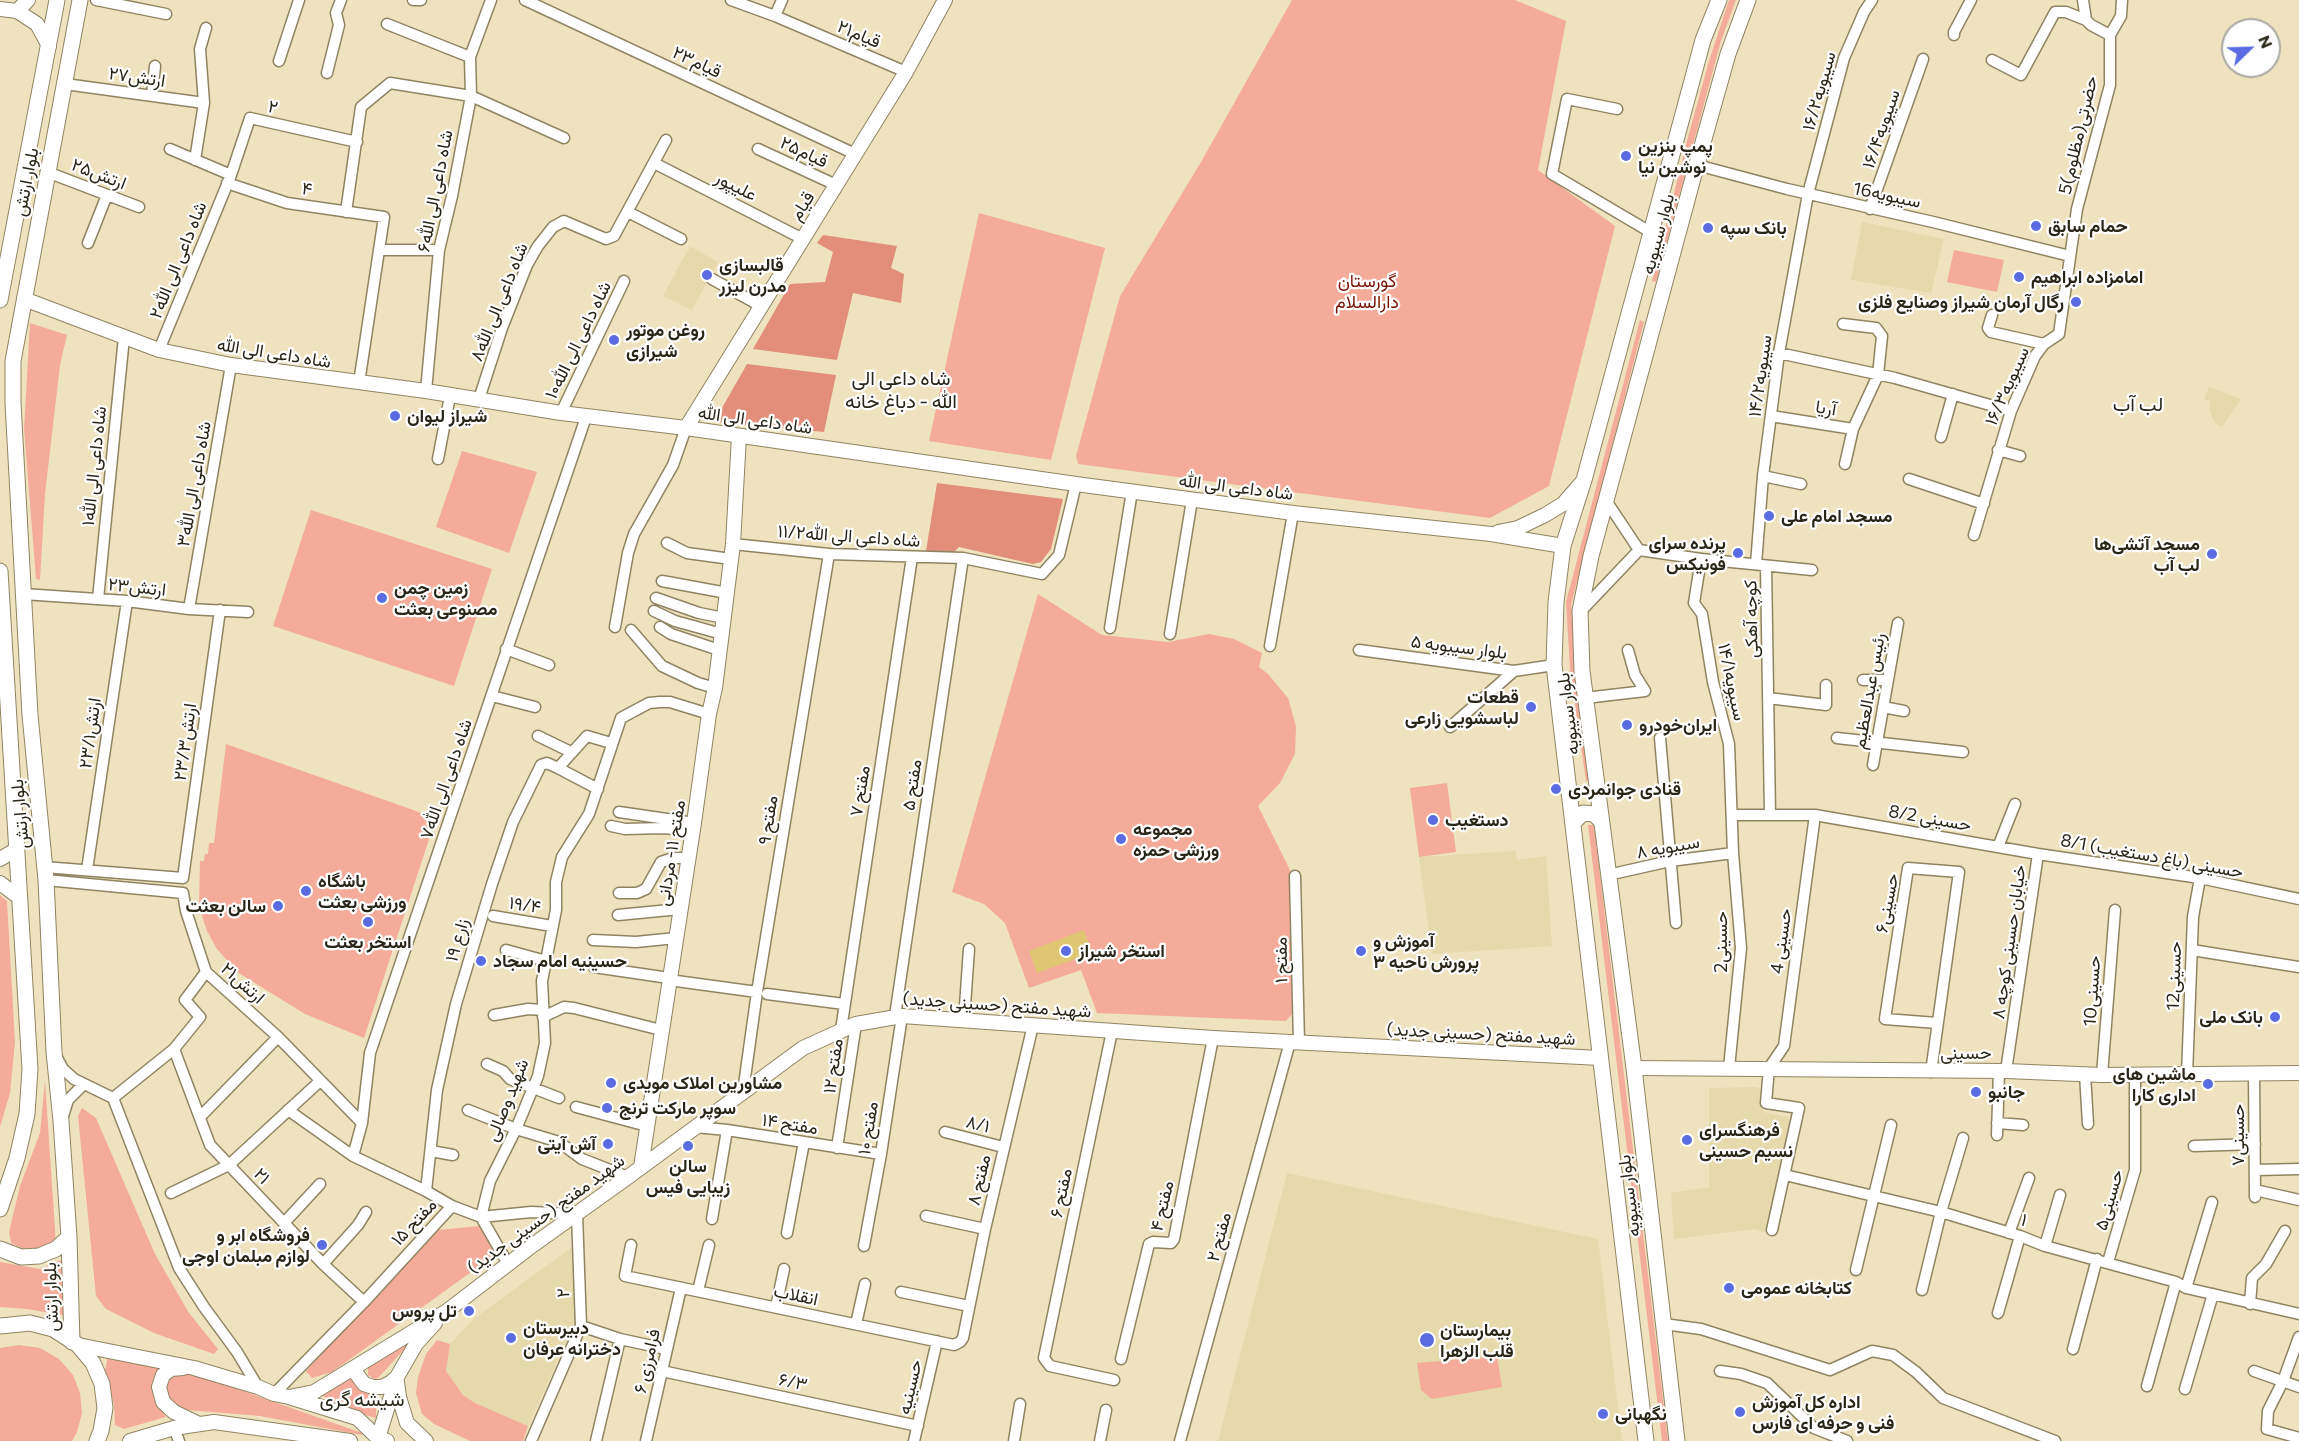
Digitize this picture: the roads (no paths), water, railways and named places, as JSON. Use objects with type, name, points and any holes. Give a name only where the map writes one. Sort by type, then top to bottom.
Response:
[{"type":"main road","name":"بلوار ارتش","points":[[0,296],[50,46],[57,0]]},
{"type":"main road","name":"بلوار ارتش","points":[[75,1343],[62,1121],[54,1052],[45,873],[30,715],[13,403],[13,361],[80,0]]},
{"type":"main road","name":"بلوار سیبویه","points":[[1646,1441],[1554,665],[1556,602],[1563,546],[1584,480],[1703,40],[1719,0]]},
{"type":"main road","name":"بلوار سیبویه","points":[[1677,1441],[1634,1068],[1585,698],[1580,611],[1591,556],[1697,165],[1728,54],[1748,0]]},
{"type":"main road","points":[[1634,296],[1660,303]]},
{"type":"main road","name":"بلوار ارتش","points":[[0,571],[30,1069],[27,1114],[17,1158],[0,1209]]},
{"type":"main road","points":[[1568,779],[1574,789],[1583,791],[1595,781]]},
{"type":"main road","points":[[1573,823],[1583,813],[1594,814],[1601,821]]},
{"type":"main road","points":[[0,1249],[21,1257],[39,1256],[56,1249],[69,1237]]},
{"type":"main road","points":[[0,1326],[30,1323],[53,1329],[75,1343],[93,1363],[102,1384],[105,1408],[97,1441]]},
{"type":"street","points":[[0,9],[28,0]]},
{"type":"street","points":[[96,0],[166,14]]},
{"type":"street","points":[[279,61],[299,0]]},
{"type":"street","points":[[327,73],[339,25],[336,13],[340,0]]},
{"type":"street","points":[[413,0],[420,0]]},
{"type":"street","name":"شاه داعی الی الله۶","points":[[426,391],[439,250],[471,96],[470,57],[491,0]]},
{"type":"street","name":"قیام۲۳","points":[[525,0],[855,154]]},
{"type":"street","name":"قیام۲۱","points":[[731,0],[775,16],[906,72]]},
{"type":"street","points":[[775,16],[782,0]]},
{"type":"street","name":"قیام","points":[[686,428],[906,72],[945,0]]},
{"type":"street","name":"سیبویه۱۶/۲","points":[[1808,194],[1844,58],[1864,12],[1872,0]]},
{"type":"street","points":[[1954,35],[1971,0]]},
{"type":"street","points":[[2083,0],[2086,21]]},
{"type":"street","points":[[1992,60],[2021,75],[2055,12],[2066,12],[2110,34],[2121,16],[2122,0]]},
{"type":"street","points":[[17,5],[37,24],[50,46]]},
{"type":"street","points":[[387,24],[470,57]]},
{"type":"street","points":[[195,160],[204,103],[200,49],[206,28]]},
{"type":"street","name":"5حضرتی(مظلوم)","points":[[2070,256],[2077,209],[2110,86],[2110,34]]},
{"type":"street","name":"سیبویه۱۶/۴","points":[[1870,209],[1923,59]]},
{"type":"street","points":[[152,96],[155,66]]},
{"type":"street","points":[[346,212],[361,107],[390,83],[471,96],[564,138]]},
{"type":"street","name":"ارتش۲۷","points":[[65,84],[204,103]]},
{"type":"street","points":[[1617,108],[1567,99],[1552,174],[1652,233]]},
{"type":"street","name":"۲","points":[[229,179],[250,118],[357,142]]},
{"type":"street","points":[[666,140],[628,212],[681,239]]},
{"type":"street","name":"۴","points":[[170,149],[229,179],[286,203],[384,217],[379,250]]},
{"type":"street","name":"قیام۲۵","points":[[758,149],[836,185]]},
{"type":"street","name":"علیپور","points":[[654,163],[803,238]]},
{"type":"street","name":"سیبویه16","points":[[1697,165],[1808,194],[2070,256]]},
{"type":"street","name":"ارتش۲۵","points":[[48,172],[140,207]]},
{"type":"street","name":"شاه داعی الی الله۲","points":[[159,350],[229,179]]},
{"type":"street","name":"سیبویه۱۴/۲","points":[[1761,565],[1764,476],[1771,416],[1779,353],[1808,194]]},
{"type":"street","points":[[88,243],[107,195]]},
{"type":"street","name":"شاه داعی الی الله۸","points":[[479,399],[502,328],[527,265],[552,227],[564,221],[606,239],[614,236],[628,212]]},
{"type":"street","points":[[359,383],[379,250],[439,250]]},
{"type":"street","name":"سیبویه۱۶/۳","points":[[1974,535],[2011,411],[2035,356],[2044,344],[2059,334],[2070,256]]},
{"type":"street","points":[[712,279],[761,306]]},
{"type":"street","name":"شاه داعی الی الله۱۰","points":[[561,413],[624,281]]},
{"type":"street","name":"شاه داعی الی الله","points":[[24,299],[159,350],[231,365],[426,391],[586,417],[686,428],[1192,500],[1491,534],[1563,546]]},
{"type":"street","points":[[1992,315],[1988,328],[1991,332],[2044,344]]},
{"type":"street","name":"آریا","points":[[1771,416],[1853,429],[1878,375],[1882,336],[1876,328],[1843,324]]},
{"type":"street","name":"شاه داعی الی الله۱","points":[[98,599],[124,337]]},
{"type":"street","points":[[1779,353],[1878,375],[2011,411]]},
{"type":"street","name":"شاه داعی الی الله۳","points":[[189,609],[231,365]]},
{"type":"street","points":[[1941,437],[1953,394]]},
{"type":"street","points":[[438,459],[450,396]]},
{"type":"street","name":"شاه داعی الی الله۷","points":[[353,1156],[362,1123],[370,1053],[586,417]]},
{"type":"street","points":[[615,627],[634,534],[673,465],[686,428]]},
{"type":"street","points":[[1845,464],[1853,429]]},
{"type":"street","name":"مفتح ۱۱- مردانی","points":[[641,1167],[694,827],[709,714],[715,688],[733,544],[740,436]]},
{"type":"street","points":[[1998,450],[2020,456]]},
{"type":"street","points":[[1764,476],[1801,484]]},
{"type":"street","points":[[1909,479],[1984,504]]},
{"type":"street","points":[[1491,534],[1518,528],[1545,515],[1563,504],[1584,480]]},
{"type":"street","name":"۱۱/۲شاه داعی الی الله","points":[[733,544],[829,554],[963,558],[1042,574],[1059,555],[1076,484]]},
{"type":"street","points":[[1110,628],[1132,491]]},
{"type":"street","points":[[1170,634],[1192,500]]},
{"type":"street","points":[[1607,502],[1639,550],[1701,559],[1812,570]]},
{"type":"street","points":[[1270,646],[1293,513]]},
{"type":"street","points":[[667,543],[687,553],[731,559]]},
{"type":"street","points":[[1580,611],[1639,550]]},
{"type":"street","name":"مفتح ۹","points":[[743,1092],[762,993],[829,554]]},
{"type":"street","name":"مفتح ۷","points":[[841,1030],[912,558]]},
{"type":"street","name":"مفتح ۵","points":[[898,1016],[963,558]]},
{"type":"street","name":"سیبویه۱۴/۱","points":[[1701,559],[1694,603],[1702,614],[1713,682],[1729,744],[1732,815]]},
{"type":"street","name":"کوچه آهکی","points":[[1761,565],[1768,698],[1770,815]]},
{"type":"street","points":[[662,581],[727,593]]},
{"type":"street","name":"ارتش۲۳","points":[[23,594],[248,612]]},
{"type":"street","points":[[656,598],[699,613],[724,618]]},
{"type":"street","name":"۲۳/۱ارتش","points":[[87,870],[127,601]]},
{"type":"street","name":"۲۳/۳ارتش","points":[[87,870],[183,878],[220,610]]},
{"type":"street","points":[[654,611],[675,621],[722,634]]},
{"type":"street","name":"رئیس عبدالعظیم","points":[[1873,765],[1898,623]]},
{"type":"street","points":[[660,627],[671,634],[719,650]]},
{"type":"street","points":[[631,630],[662,666],[698,683],[715,688]]},
{"type":"street","points":[[506,649],[549,665]]},
{"type":"street","name":"بلوار سیبویه ۵","points":[[1359,650],[1514,671],[1554,665]]},
{"type":"street","points":[[1585,698],[1645,691],[1635,675],[1628,650]]},
{"type":"street","points":[[1450,727],[1514,671]]},
{"type":"street","points":[[1863,680],[1888,681]]},
{"type":"street","points":[[1768,698],[1826,705],[1826,685]]},
{"type":"street","points":[[492,696],[535,707]]},
{"type":"street","name":"شهید وصالی","points":[[481,1217],[490,1181],[516,1129],[538,1076],[545,1043],[542,981],[556,910],[556,882],[562,857],[589,814],[621,718],[649,703],[660,702],[670,702],[709,714]]},
{"type":"street","points":[[1883,707],[1904,711]]},
{"type":"street","points":[[537,736],[571,752]]},
{"type":"street","points":[[598,789],[558,768],[587,736],[611,743]]},
{"type":"street","points":[[1660,738],[1676,923]]},
{"type":"street","points":[[1837,738],[1963,752]]},
{"type":"street","name":"۱۹ زارع","points":[[426,1191],[437,1090],[456,1004],[492,884],[513,822],[541,765],[547,763],[558,768]]},
{"type":"street","points":[[1998,847],[2014,804]]},
{"type":"street","points":[[619,812],[694,827]]},
{"type":"street","name":"8/2 حسینی","points":[[1732,815],[1815,815],[2038,854]]},
{"type":"street","name":"حسینی2","points":[[1729,1068],[1741,948],[1732,815]]},
{"type":"street","name":"حسینی 4","points":[[1769,1068],[1784,1046],[1815,815]]},
{"type":"street","points":[[611,826],[625,830],[694,827]]},
{"type":"street","points":[[0,859],[17,849]]},
{"type":"street","name":"سیبویه ۸","points":[[1608,875],[1670,861],[1733,853]]},
{"type":"street","name":"8/1 حسینی (باغ دستغیب)","points":[[2038,854],[2200,878],[2299,899]]},
{"type":"street","name":"خیابان حسینی کوچه ۸","points":[[2023,1125],[1997,1129],[2003,1071],[2038,854]]},
{"type":"street","points":[[619,893],[637,893],[646,889],[661,862],[673,858],[688,858]]},
{"type":"street","name":"حسینی۶","points":[[1931,1072],[1959,872],[1908,868],[1885,1019],[1937,1023]]},
{"type":"street","points":[[45,873],[87,870]]},
{"type":"street","name":"ارتش۲۱","points":[[45,873],[183,893],[186,911],[206,972],[278,1037],[362,1123]]},
{"type":"street","name":"مفتح ۱","points":[[1294,1042],[1295,876]]},
{"type":"street","name":"حسینی12","points":[[2187,1075],[2193,917],[2200,878]]},
{"type":"street","points":[[0,883],[20,898]]},
{"type":"street","points":[[618,915],[680,909]]},
{"type":"street","name":"حسینی10","points":[[2102,1075],[2115,910]]},
{"type":"street","name":"۱۹/۴","points":[[493,916],[552,926]]},
{"type":"street","points":[[593,940],[626,942],[676,938]]},
{"type":"street","points":[[964,1020],[969,949]]},
{"type":"street","points":[[506,950],[546,961]]},
{"type":"street","points":[[2192,950],[2299,967]]},
{"type":"street","points":[[594,967],[844,1004]]},
{"type":"street","points":[[113,1098],[174,1049],[200,1017],[185,1000],[206,972]]},
{"type":"street","points":[[494,1015],[528,1009],[543,1013],[564,1007],[661,1029]]},
{"type":"street","name":"شهید مفتح (حسینی جدید)","points":[[447,1311],[803,1048],[856,1024],[898,1016],[1213,1038],[1600,1058]]},
{"type":"street","name":"مفتح ۱۰","points":[[864,1246],[881,1154],[898,1016]]},
{"type":"street","name":"مفتح ۱۲","points":[[837,1148],[856,1024]]},
{"type":"street","name":"مفتح ۸","points":[[960,1342],[963,1338],[1003,1147],[1033,1025]]},
{"type":"street","name":"مفتح ۶","points":[[1112,1031],[1044,1358],[1050,1366],[1114,1380]]},
{"type":"street","points":[[201,1116],[278,1037]]},
{"type":"street","name":"مفتح ۴","points":[[1121,1359],[1149,1244],[1153,1242],[1171,1243],[1174,1239],[1213,1038]]},
{"type":"street","name":"مفتح ۲","points":[[1180,1441],[1294,1042]]},
{"type":"street","name":"۲۱","points":[[174,1049],[210,1145],[323,1264],[364,1302]]},
{"type":"street","points":[[54,1052],[63,1069],[74,1079],[113,1098],[179,1268],[237,1352],[258,1387]]},
{"type":"street","points":[[487,1064],[503,1071],[510,1079],[559,1098]]},
{"type":"street","name":"حسینی","points":[[1634,1068],[2003,1071],[2102,1075],[2299,1073]]},
{"type":"street","points":[[1769,1068],[1766,1103],[1799,1108],[1772,1230]]},
{"type":"street","name":"حسینی۷","points":[[2254,1073],[2255,1193],[2299,1200]]},
{"type":"street","points":[[2085,1074],[2088,1124]]},
{"type":"street","name":"حسینی۵","points":[[2073,1349],[2135,1170],[2135,1075]]},
{"type":"street","points":[[171,1193],[229,1165],[320,1081]]},
{"type":"street","points":[[62,1121],[68,1100],[84,1084]]},
{"type":"street","points":[[576,1107],[647,1126]]},
{"type":"street","points":[[288,1110],[353,1156],[452,1206]]},
{"type":"street","points":[[468,1110],[516,1129],[559,1142],[582,1158],[628,1177]]},
{"type":"street","points":[[1856,1270],[1891,1125]]},
{"type":"street","name":"مفتح ۱۴","points":[[695,1127],[881,1154]]},
{"type":"street","points":[[712,1219],[727,1131]]},
{"type":"street","name":"۸/۱","points":[[945,1132],[1003,1147]]},
{"type":"street","points":[[1922,1290],[1941,1212],[1963,1138]]},
{"type":"street","points":[[787,1233],[804,1142]]},
{"type":"street","points":[[2194,1146],[2255,1144]]},
{"type":"street","points":[[431,1151],[453,1155]]},
{"type":"street","points":[[2255,1170],[2299,1169]]},
{"type":"street","name":"۱","points":[[1785,1175],[1941,1212],[2015,1234],[2045,1246],[2181,1285],[2250,1304],[2299,1314]]},
{"type":"street","points":[[1998,1313],[2029,1178]]},
{"type":"street","points":[[284,1223],[320,1184]]},
{"type":"street","points":[[2045,1246],[2060,1195]]},
{"type":"street","points":[[2147,1386],[2212,1202]]},
{"type":"street","name":"مفتح ۱۵","points":[[364,1302],[452,1206],[481,1217],[531,1212],[577,1214]]},
{"type":"street","points":[[323,1264],[358,1225],[366,1212]]},
{"type":"street","name":"۲","points":[[532,1437],[581,1326],[577,1214]]},
{"type":"street","points":[[926,1216],[985,1229]]},
{"type":"street","points":[[481,1217],[508,1264]]},
{"type":"street","points":[[2250,1304],[2252,1278],[2266,1264],[2285,1231]]},
{"type":"street","name":"انقلاب","points":[[631,1245],[625,1276],[954,1345],[960,1342]]},
{"type":"street","points":[[698,1291],[709,1245]]},
{"type":"street","points":[[776,1308],[784,1269]]},
{"type":"street","points":[[856,1324],[865,1284]]},
{"type":"street","name":"فرامرزی ۶","points":[[646,1441],[681,1287]]},
{"type":"street","points":[[901,1292],[969,1306]]},
{"type":"street","points":[[2186,1389],[2213,1294]]},
{"type":"street","points":[[274,1394],[364,1302]]},
{"type":"street","points":[[289,1397],[314,1392],[447,1311]]},
{"type":"street","points":[[377,1440],[397,1377],[416,1344],[447,1311]]},
{"type":"street","points":[[1664,1324],[1701,1329],[1830,1370],[1872,1351],[1893,1355],[1916,1372],[1943,1398],[2055,1441]]},
{"type":"street","points":[[581,1326],[620,1339],[666,1349]]},
{"type":"street","points":[[2299,1337],[2283,1381],[2268,1410],[2267,1429],[2299,1437]]},
{"type":"street","points":[[596,1441],[620,1339]]},
{"type":"street","name":"حسینیه","points":[[915,1441],[937,1341]]},
{"type":"street","points":[[75,1343],[194,1368],[357,1418],[377,1440]]},
{"type":"street","points":[[194,1368],[171,1369],[163,1375],[159,1387],[163,1402],[174,1412],[199,1424]]},
{"type":"street","points":[[353,1370],[364,1384],[373,1387],[390,1383],[397,1377]]},
{"type":"street","name":"۶/۳","points":[[662,1371],[918,1426]]},
{"type":"street","points":[[1720,1371],[1740,1374],[1767,1383],[1814,1428],[1847,1441]]},
{"type":"street","points":[[2254,1371],[2299,1387]]},
{"type":"street","points":[[397,1377],[399,1397],[407,1423],[426,1441]]},
{"type":"street","points":[[1014,1441],[1020,1404]]},
{"type":"street","points":[[1100,1441],[1106,1410]]},
{"type":"street","points":[[130,1441],[177,1435],[199,1424],[214,1422],[271,1435],[350,1441]]},
{"type":"place","name":"پمپ بنزین نوشین نیا","points":[[1626,156]]},
{"type":"place","name":"حمام سابق","points":[[2036,226]]},
{"type":"place","name":"بانک سپه","points":[[1708,228]]},
{"type":"place","name":"قالبسازی مدرن لیزر","points":[[707,275]]},
{"type":"place","name":"امامزاده ابراهیم","points":[[2019,277]]},
{"type":"place","name":"رگال آرمان شیراز وصنایع فلزی","points":[[2076,302]]},
{"type":"place","name":"روغن موتور شیرازی","points":[[614,340]]},
{"type":"place","name":"شیراز لیوان","points":[[395,416]]},
{"type":"place","name":"مسجد امام علی","points":[[1769,516]]},
{"type":"place","name":"پرنده سرای فونیکس","points":[[1738,553]]},
{"type":"place","name":"مسجد آتشی‌ها لب آب","points":[[2212,554]]},
{"type":"place","name":"زمین چمن مصنوعی بعثت","points":[[382,598]]},
{"type":"place","name":"قطعات لباسشویی زارعی","points":[[1531,707]]},
{"type":"place","name":"ایران‌خودرو","points":[[1627,725]]},
{"type":"place","name":"قنادی جوانمردی","points":[[1556,789]]},
{"type":"place","name":"دستغیب","points":[[1433,820]]},
{"type":"place","name":"مجموعه ورزشی حمزه","points":[[1121,839]]},
{"type":"place","name":"باشگاه ورزشی بعثت","points":[[306,891]]},
{"type":"place","name":"سالن بعثت","points":[[278,906]]},
{"type":"place","name":"استخر بعثت","points":[[368,922]]},
{"type":"place","name":"استخر شیراز","points":[[1066,951]]},
{"type":"place","name":"آموزش و پرورش ناحیه ۳","points":[[1361,951]]},
{"type":"place","name":"حسینیه امام سجاد","points":[[481,961]]},
{"type":"place","name":"بانک ملی","points":[[2275,1017]]},
{"type":"place","name":"مشاورین املاک مویدی","points":[[611,1083]]},
{"type":"place","name":"ماشین های اداری کارا","points":[[2208,1084]]},
{"type":"place","name":"جانبو","points":[[1976,1092]]},
{"type":"place","name":"سوپر مارکت ترنج","points":[[607,1108]]},
{"type":"place","name":"فرهنگسرای نسیم حسینی","points":[[1687,1140]]},
{"type":"place","name":"آش آیتی","points":[[608,1144]]},
{"type":"place","name":"سالن زیبایی فیس","points":[[688,1146]]},
{"type":"place","name":"فروشگاه ابر و لوازم مبلمان اوجی","points":[[322,1245]]},
{"type":"place","name":"کتابخانه عمومی","points":[[1729,1288]]},
{"type":"place","name":"تل پروس","points":[[469,1311]]},
{"type":"place","name":"دبیرستان دخترانه عرفان","points":[[511,1338]]},
{"type":"place","name":"بیمارستان قلب الزهرا","points":[[1427,1340]]},
{"type":"place","name":"اداره کل آموزش فنی و حرفه ای فارس","points":[[1740,1412]]},
{"type":"place","name":"نگهبانی","points":[[1603,1414]]},
{"type":"district","name":"شاه داعی الی الله - دباغ خانه","points":[[901,390]]},
{"type":"district","name":"لب آب","points":[[2138,404]]},
{"type":"district","name":"شیشه گری","points":[[362,1399]]},
{"type":"park label","name":"گورستان دارالسلام","points":[[1367,291]]}]
